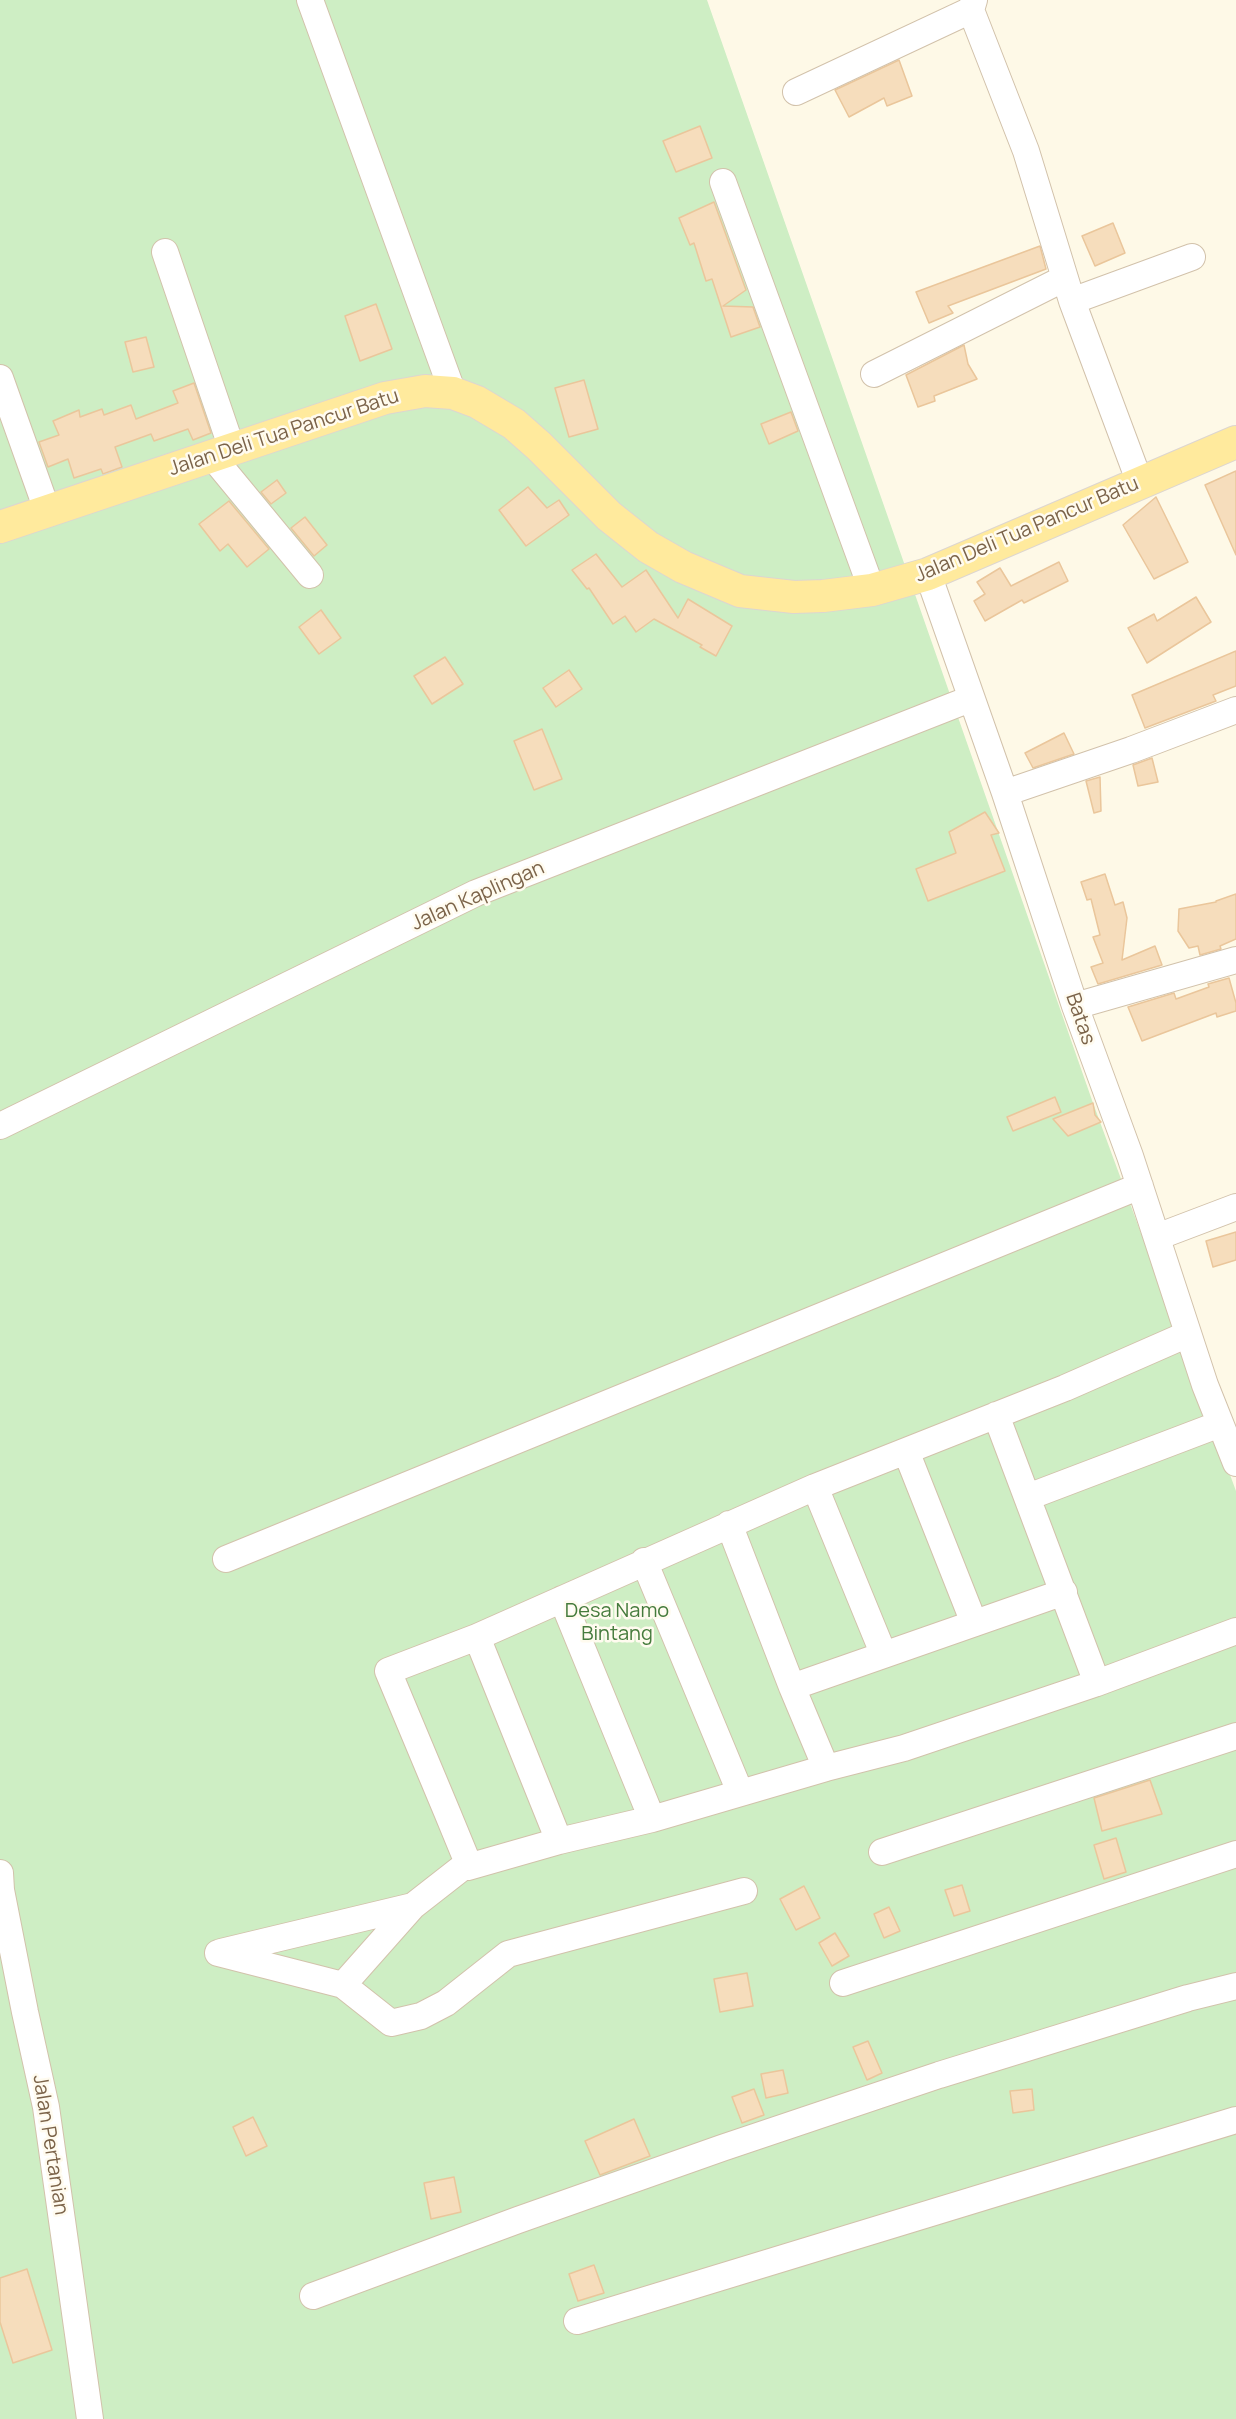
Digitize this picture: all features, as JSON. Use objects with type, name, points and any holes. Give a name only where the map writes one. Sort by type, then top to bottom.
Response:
[{"type":"main road","name":"Jalan Deli Tua Pancur Batu","points":[[0,527],[385,398],[425,391],[453,393],[477,402],[514,424],[609,516],[648,547],[694,572],[740,591],[767,596],[794,597],[872,590],[928,574],[1236,442]]},
{"type":"street","points":[[310,0],[453,393]]},
{"type":"street","points":[[796,92],[972,5],[1026,151],[1068,289],[1140,483]]},
{"type":"street","points":[[723,182],[872,590]]},
{"type":"street","points":[[165,252],[221,452],[310,575]]},
{"type":"street","points":[[874,374],[1068,289],[1192,257]]},
{"type":"street","points":[[0,378],[46,510]]},
{"type":"street","name":"Batas","points":[[928,574],[970,699],[1005,793],[1075,1006],[1140,1186],[1188,1334],[1236,1463]]},
{"type":"street","name":"Jalan Kaplingan","points":[[0,1126],[476,893],[970,699]]},
{"type":"street","points":[[1005,793],[1131,750],[1236,710]]},
{"type":"street","points":[[1075,1006],[1236,960]]},
{"type":"street","points":[[226,1559],[1140,1186]]},
{"type":"street","points":[[1157,1237],[1236,1208]]},
{"type":"street","points":[[1188,1334],[1065,1388],[815,1487],[477,1637],[388,1671],[468,1867],[559,1841],[652,1819],[740,1792],[904,1748],[1097,1683],[1236,1631]]},
{"type":"street","points":[[996,1414],[1097,1683]]},
{"type":"street","points":[[1028,1497],[1220,1424]]},
{"type":"street","points":[[906,1451],[974,1623]]},
{"type":"street","points":[[815,1487],[883,1653]]},
{"type":"street","points":[[729,1524],[826,1768]]},
{"type":"street","points":[[644,1561],[740,1792]]},
{"type":"street","points":[[792,1687],[883,1653],[1064,1592]]},
{"type":"street","points":[[562,1599],[652,1819]]},
{"type":"street","points":[[477,1637],[559,1841]]},
{"type":"street","points":[[882,1852],[1236,1736]]},
{"type":"street","points":[[843,1983],[1236,1854]]},
{"type":"street","points":[[343,1985],[413,1906],[468,1863]]},
{"type":"street","name":"Jalan Pertanian","points":[[0,1873],[1,1890],[46,2107],[90,2419]]},
{"type":"street","points":[[413,1906],[218,1953],[343,1985],[391,2023],[421,2016],[446,2003],[508,1954],[744,1891]]},
{"type":"street","points":[[313,2296],[518,2220],[939,2075],[1188,1998],[1236,1986]]},
{"type":"street","points":[[577,2321],[1236,2120]]},
{"type":"green space","name":"Desa Namo Bintang","points":[[0,0],[707,0],[1093,1103],[1236,1491],[1236,2419],[0,2419]]},
{"type":"building","points":[[899,60],[912,96],[887,106],[884,98],[849,117],[835,90]]},
{"type":"building","points":[[700,126],[712,158],[676,172],[663,141]]},
{"type":"building","points":[[714,202],[746,290],[723,306],[753,307],[760,327],[731,337],[712,279],[706,281],[694,243],[690,245],[679,218]]},
{"type":"building","points":[[1113,223],[1125,253],[1095,266],[1082,236]]},
{"type":"building","points":[[1040,246],[1046,269],[948,306],[953,313],[929,323],[916,292]]},
{"type":"building","points":[[376,304],[392,349],[360,361],[345,316]]},
{"type":"building","points":[[146,337],[154,367],[133,372],[125,342]]},
{"type":"building","points":[[964,345],[968,364],[977,379],[934,396],[935,401],[918,407],[906,375]]},
{"type":"building","points":[[584,380],[598,429],[569,437],[555,388]]},
{"type":"building","points":[[194,383],[211,433],[193,440],[188,429],[154,441],[151,434],[115,447],[122,467],[103,474],[101,469],[74,478],[68,459],[48,467],[39,442],[59,435],[53,421],[79,410],[80,417],[102,409],[104,415],[131,405],[136,419],[178,403],[173,391]]},
{"type":"building","points":[[791,412],[798,431],[769,444],[761,424]]},
{"type":"building","points":[[1236,471],[1236,555],[1205,485]]},
{"type":"building","points":[[277,480],[286,493],[271,504],[261,492]]},
{"type":"building","points":[[528,487],[547,508],[559,500],[569,515],[526,546],[499,510]]},
{"type":"building","points":[[1156,497],[1188,562],[1154,579],[1123,525]]},
{"type":"building","points":[[229,501],[269,549],[247,567],[228,544],[220,551],[199,524]]},
{"type":"building","points":[[305,517],[327,545],[314,556],[291,528]]},
{"type":"building","points":[[596,554],[622,587],[646,570],[678,618],[688,599],[732,626],[716,656],[700,647],[702,645],[654,619],[636,632],[625,616],[613,624],[589,588],[587,589],[572,570]]},
{"type":"building","points":[[1059,562],[1068,581],[1024,603],[1022,600],[985,621],[974,601],[985,594],[977,582],[1000,568],[1011,586]]},
{"type":"building","points":[[1196,597],[1211,622],[1147,663],[1128,628],[1154,614],[1157,621]]},
{"type":"building","points":[[321,610],[341,638],[319,654],[299,627]]},
{"type":"building","points":[[1236,651],[1236,686],[1213,695],[1216,701],[1145,728],[1132,695]]},
{"type":"building","points":[[445,657],[463,684],[432,704],[414,676]]},
{"type":"building","points":[[569,670],[582,689],[556,707],[543,688]]},
{"type":"building","points":[[542,729],[562,779],[534,790],[514,741]]},
{"type":"building","points":[[1064,733],[1074,754],[1033,768],[1025,753]]},
{"type":"building","points":[[1152,758],[1158,782],[1138,786],[1133,765]]},
{"type":"building","points":[[1100,777],[1101,811],[1094,813],[1086,781]]},
{"type":"building","points":[[985,812],[999,833],[991,835],[1005,871],[928,901],[916,869],[956,853],[949,832]]},
{"type":"building","points":[[1105,874],[1115,905],[1123,902],[1127,918],[1122,960],[1155,946],[1162,965],[1098,984],[1091,967],[1103,963],[1093,937],[1100,935],[1091,899],[1087,900],[1081,882]]},
{"type":"building","points":[[1236,894],[1236,939],[1220,946],[1221,949],[1200,955],[1198,946],[1189,948],[1178,931],[1179,909],[1216,902]]},
{"type":"building","points":[[1229,978],[1236,1011],[1217,1017],[1216,1013],[1142,1041],[1128,1007],[1174,993],[1176,999],[1209,987],[1208,984]]},
{"type":"building","points":[[1055,1097],[1061,1112],[1013,1131],[1007,1117]]},
{"type":"building","points":[[1093,1103],[1095,1115],[1101,1122],[1068,1136],[1053,1119]]},
{"type":"building","points":[[1236,1232],[1236,1260],[1213,1267],[1206,1241]]},
{"type":"building","points":[[1150,1780],[1162,1814],[1102,1831],[1094,1798]]},
{"type":"building","points":[[1116,1838],[1126,1872],[1104,1879],[1094,1845]]},
{"type":"building","points":[[962,1885],[970,1911],[954,1916],[945,1890]]},
{"type":"building","points":[[804,1886],[820,1918],[796,1930],[780,1899]]},
{"type":"building","points":[[889,1907],[900,1931],[884,1938],[874,1914]]},
{"type":"building","points":[[835,1933],[849,1956],[832,1966],[819,1943]]},
{"type":"building","points":[[747,1973],[753,2006],[720,2012],[714,1979]]},
{"type":"building","points":[[868,2041],[882,2073],[867,2080],[853,2047]]},
{"type":"building","points":[[783,2070],[788,2093],[766,2098],[761,2074]]},
{"type":"building","points":[[754,2089],[764,2115],[742,2123],[732,2097]]},
{"type":"building","points":[[1032,2089],[1034,2110],[1013,2113],[1010,2091]]},
{"type":"building","points":[[253,2117],[267,2146],[246,2156],[233,2127]]},
{"type":"building","points":[[634,2119],[650,2156],[600,2175],[585,2141]]},
{"type":"building","points":[[454,2177],[461,2212],[431,2219],[424,2183]]},
{"type":"building","points":[[594,2265],[604,2293],[578,2301],[569,2274]]},
{"type":"building","points":[[27,2269],[52,2350],[13,2363],[0,2322],[0,2278]]}]
